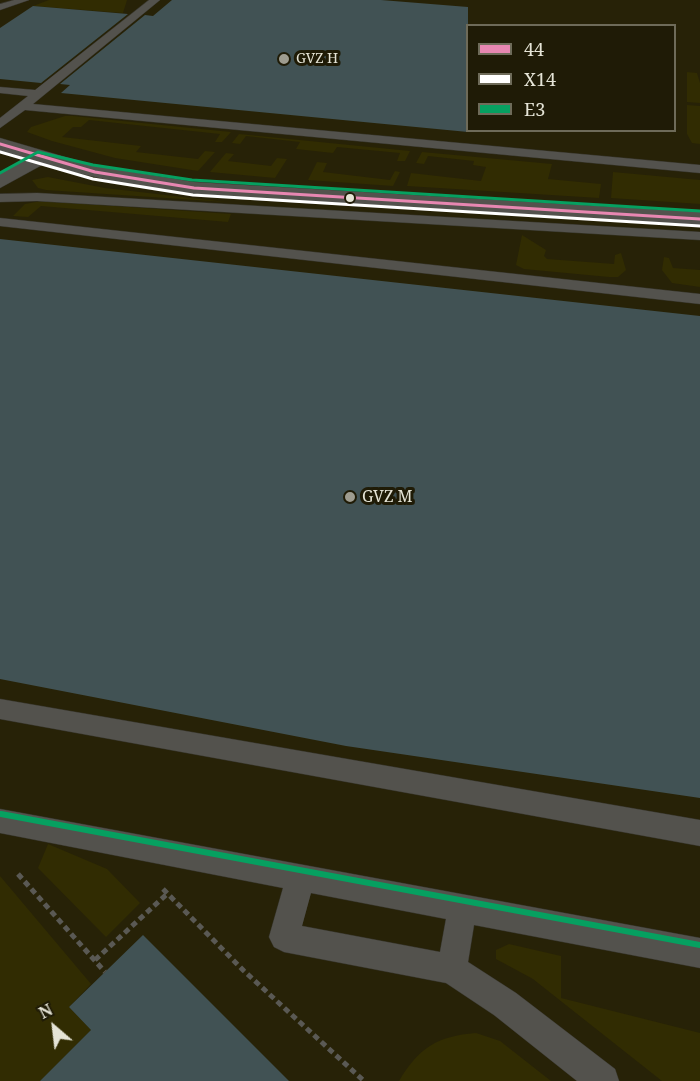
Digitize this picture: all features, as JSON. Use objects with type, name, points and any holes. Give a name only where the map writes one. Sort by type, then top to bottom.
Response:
[{"type":"street","points":[[0,144],[38,159],[92,172],[191,188],[700,219]]},
{"type":"street","points":[[0,181],[38,159]]},
{"type":"lane","points":[[0,7],[24,0]]},
{"type":"lane","points":[[0,124],[155,0]]},
{"type":"lane","points":[[0,90],[38,94]]},
{"type":"lane","points":[[22,106],[700,169]]},
{"type":"lane","points":[[0,181],[37,197]]},
{"type":"lane","points":[[0,198],[37,197],[700,237]]},
{"type":"lane","points":[[0,222],[700,299]]},
{"type":"lane","points":[[0,709],[700,833]]},
{"type":"lane","points":[[0,821],[700,953]]},
{"type":"lane","points":[[300,876],[284,937],[452,969],[505,1004],[603,1081]]},
{"type":"lane","points":[[452,969],[462,909]]},
{"type":"path","points":[[156,849],[149,871],[167,894],[244,971],[364,1081]]},
{"type":"path","points":[[18,874],[105,972]]},
{"type":"path","points":[[95,960],[167,894]]},
{"type":"shaded area","points":[[0,0],[700,0],[700,1081],[0,1081]]},
{"type":"shaded area","points":[[49,0],[127,0],[123,13],[33,6]]},
{"type":"shaded area","points":[[687,72],[697,73],[700,83],[700,103],[687,102]]},
{"type":"shaded area","points":[[687,105],[700,106],[700,144],[692,143],[687,134]]},
{"type":"shaded area","points":[[65,116],[231,132],[222,142],[215,142],[220,134],[89,120],[81,127],[73,127],[62,137],[141,146],[136,152],[198,159],[205,151],[215,152],[198,171],[115,158],[27,132],[31,127]]},
{"type":"shaded area","points":[[239,134],[410,151],[405,161],[397,161],[400,153],[337,147],[333,153],[296,149],[300,142],[246,136],[240,144],[232,143]]},
{"type":"shaded area","points":[[422,152],[552,164],[548,179],[601,184],[599,198],[407,186],[411,173],[481,181],[486,167],[473,165],[474,161],[428,156],[424,164],[416,163]]},
{"type":"shaded area","points":[[226,153],[234,154],[228,161],[271,166],[277,158],[287,159],[275,178],[210,172]]},
{"type":"shaded area","points":[[317,162],[327,163],[323,172],[390,180],[395,171],[400,172],[393,186],[308,180]]},
{"type":"shaded area","points":[[613,172],[700,180],[700,204],[611,198]]},
{"type":"shaded area","points":[[48,177],[105,188],[226,202],[46,190],[38,188],[32,180]]},
{"type":"shaded area","points":[[41,201],[231,214],[228,222],[41,206],[28,217],[13,216],[25,204]]},
{"type":"shaded area","points":[[522,235],[546,250],[544,256],[547,259],[614,264],[615,255],[621,253],[626,270],[618,277],[609,277],[524,269],[516,265]]},
{"type":"shaded area","points":[[664,257],[669,258],[673,268],[700,270],[700,287],[672,283],[662,270]]},
{"type":"shaded area","points":[[48,844],[107,869],[140,903],[106,937],[38,868]]},
{"type":"shaded area","points":[[0,876],[91,984],[69,1007],[91,1030],[40,1081],[0,1081]]},
{"type":"shaded area","points":[[509,944],[561,956],[561,998],[700,1033],[700,1081],[662,1081],[533,979],[496,959],[496,950]]},
{"type":"shaded area","points":[[476,1033],[500,1041],[551,1081],[399,1081],[414,1060],[430,1046],[450,1037]]},
{"type":"building","name":"GVZ H","points":[[172,0],[381,0],[468,7],[466,132],[61,93],[70,85],[60,84],[145,15],[153,16]]},
{"type":"building","points":[[33,6],[128,14],[41,83],[0,79],[0,28]]},
{"type":"building","name":"GVZ M","points":[[0,239],[700,316],[700,798],[346,746],[0,679]]},
{"type":"building","points":[[143,935],[289,1081],[40,1081],[91,1030],[69,1007]]},
{"type":"transit line","name":"44","points":[[0,144],[95,172],[194,188],[700,219]]},
{"type":"transit line","name":"X14","points":[[0,152],[93,179],[193,195],[700,226]]},
{"type":"transit line","name":"E3","points":[[0,173],[38,152],[93,165],[192,180],[700,211]]},
{"type":"transit line","name":"E3","points":[[1,814],[700,945]]},
{"type":"place","name":"GVZ H","points":[[284,59]]},
{"type":"place","name":"GVZ M","points":[[350,497]]}]
